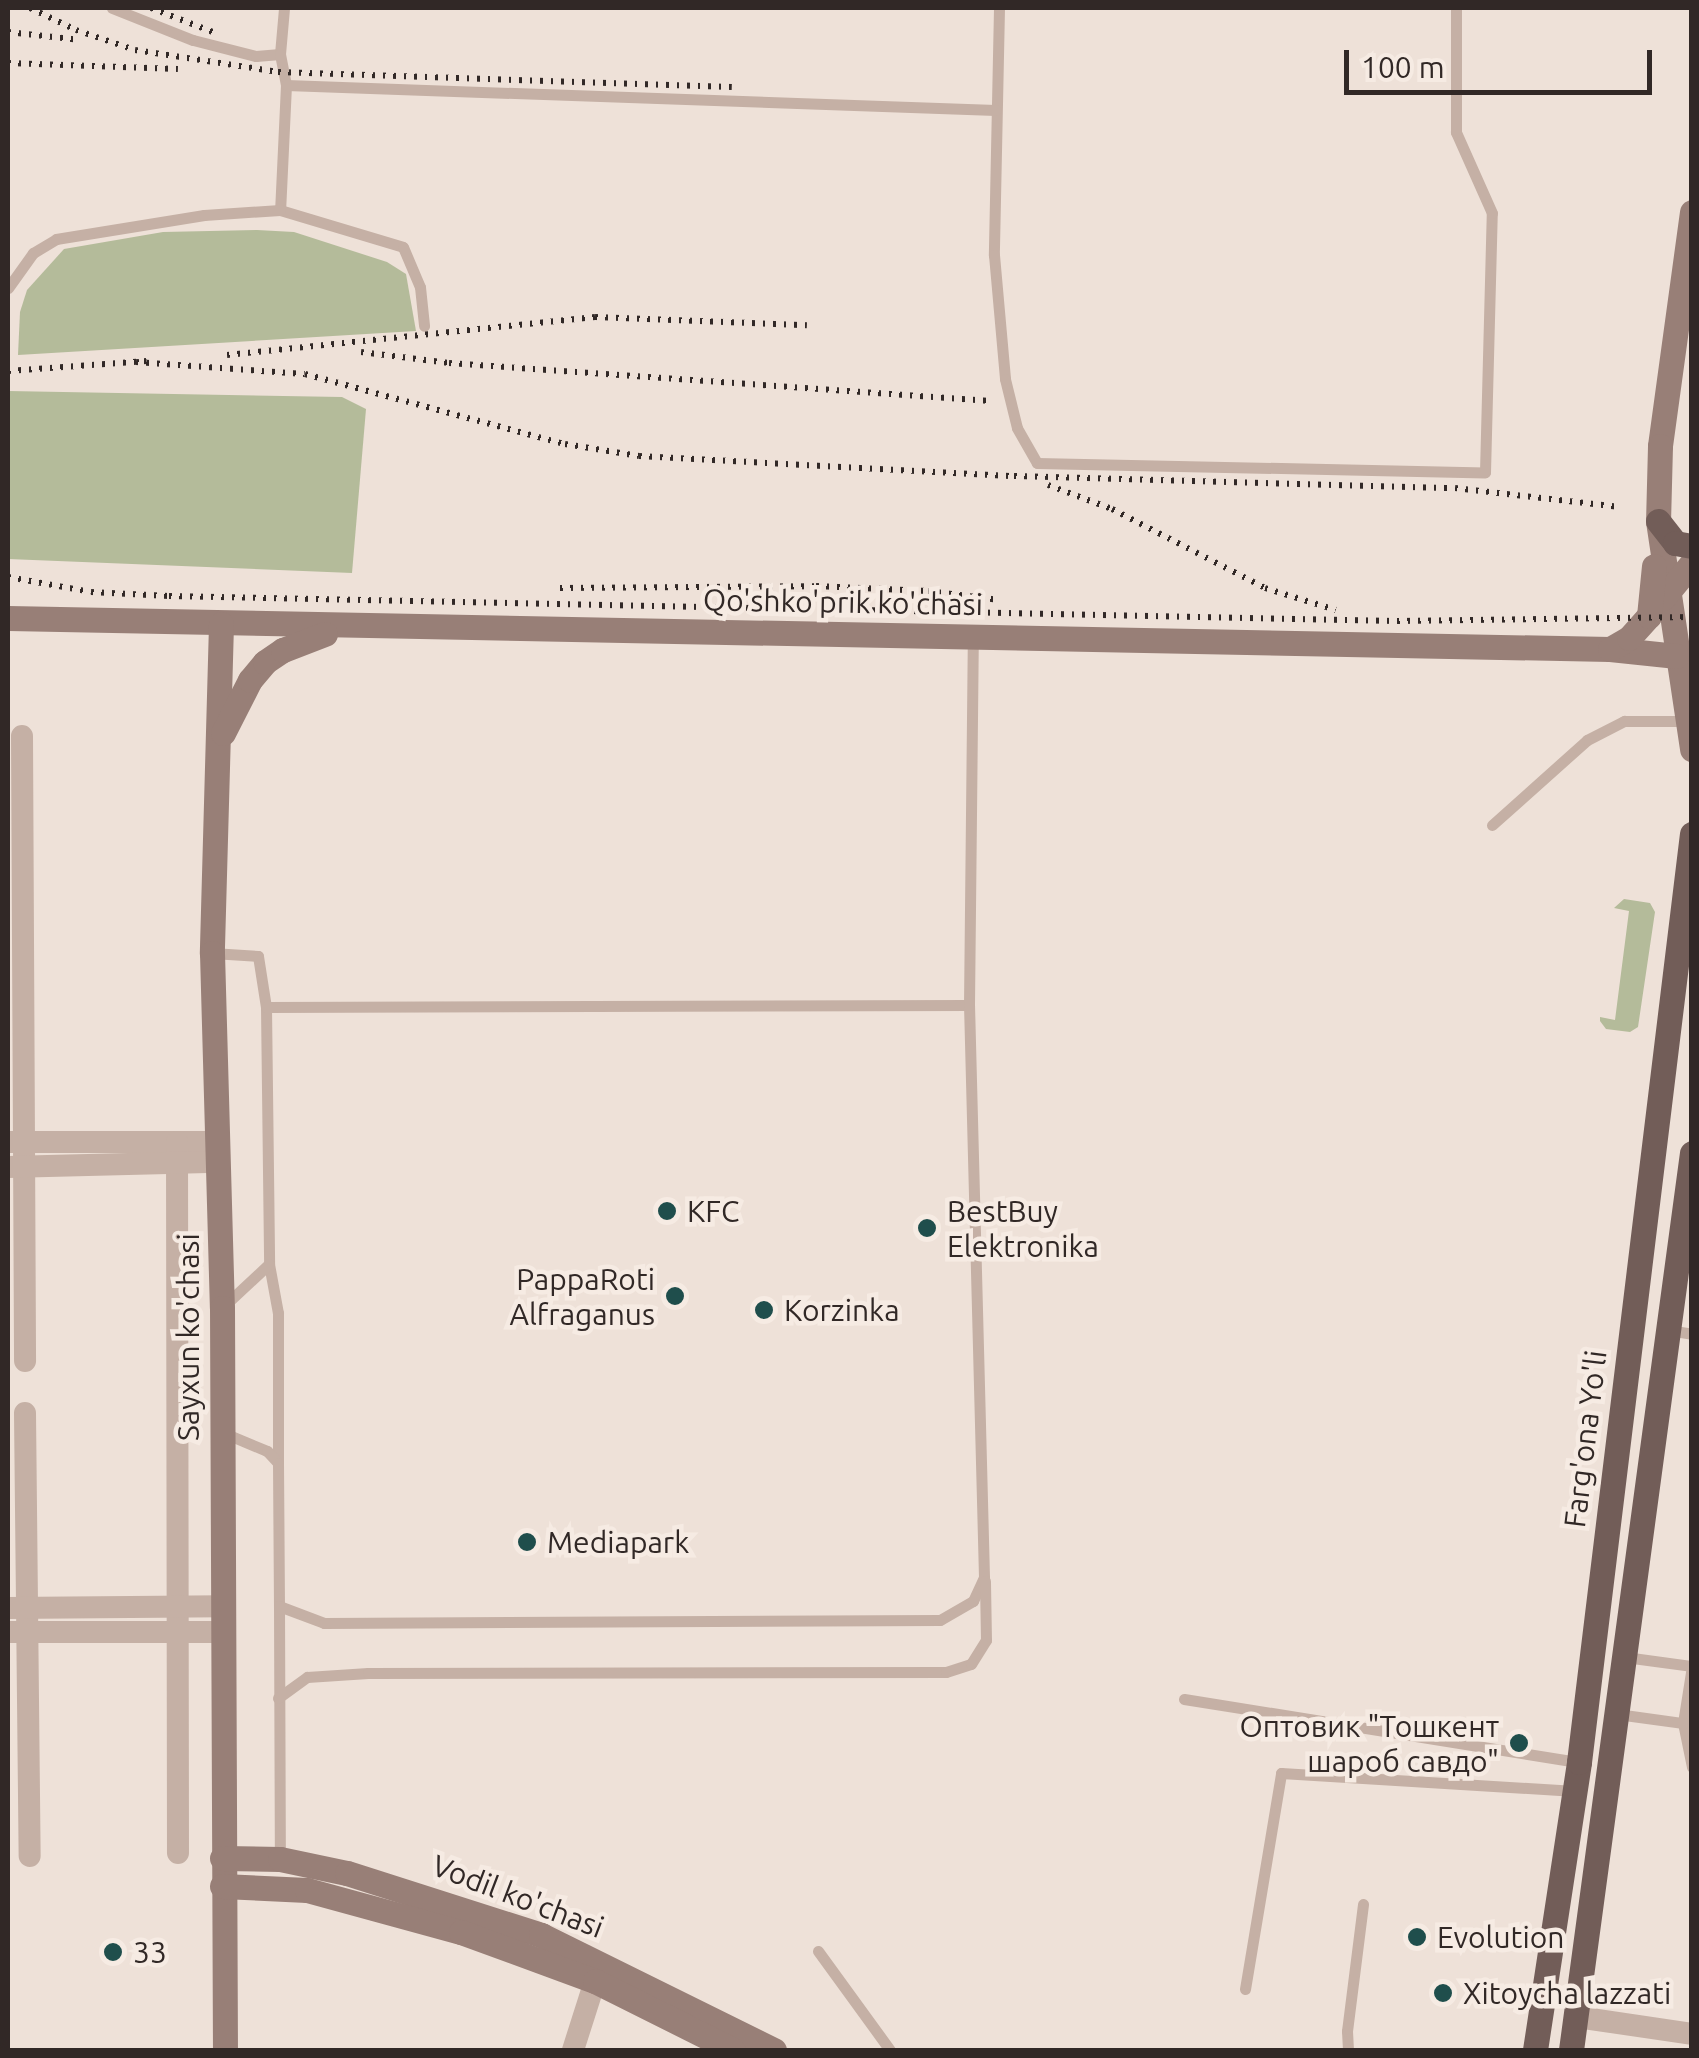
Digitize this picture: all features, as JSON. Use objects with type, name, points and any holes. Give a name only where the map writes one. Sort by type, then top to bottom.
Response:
[{"type":"main road","points":[[1658,521],[1675,543],[1692,546]]},
{"type":"main road","name":"Farg'ona Yo'li","points":[[1535,2050],[1579,1762],[1692,834]]},
{"type":"main road","points":[[1571,2050],[1625,1657],[1680,1332],[1692,1153]]},
{"type":"street","points":[[1648,616],[1658,521],[1660,446],[1692,212]]},
{"type":"street","points":[[1658,521],[1692,749]]},
{"type":"street","points":[[1610,649],[1629,638],[1692,563]]},
{"type":"street","name":"Qo'shko'prik ko'chasi","points":[[8,618],[353,628],[1610,649],[1677,656]]},
{"type":"street","name":"Sayxun ko'chasi","points":[[221,624],[212,953],[222,1308],[225,2050]]},
{"type":"street","points":[[219,742],[238,700],[265,662],[304,640],[353,628]]},
{"type":"street","points":[[22,736],[16,1167],[25,1360]]},
{"type":"street","points":[[16,1141],[177,1153]]},
{"type":"street","points":[[16,1167],[218,1152]]},
{"type":"street","points":[[177,1153],[178,1854]]},
{"type":"street","points":[[25,1413],[17,1608],[30,1856]]},
{"type":"street","points":[[17,1608],[177,1606],[222,1619]]},
{"type":"street","points":[[18,1632],[178,1632],[222,1619]]},
{"type":"street","name":"Vodil ko'chasi","points":[[222,1858],[280,1859],[380,1881],[541,1935],[774,2050]]},
{"type":"street","name":"Vodil ko'chasi","points":[[222,1886],[276,1886],[367,1903],[596,1981],[727,2049]]},
{"type":"street","points":[[572,2050],[596,1981]]},
{"type":"street","points":[[1577,2016],[1692,2034]]},
{"type":"lane","points":[[112,8],[193,40],[256,56],[280,54]]},
{"type":"lane","points":[[280,210],[286,86],[280,54],[284,8]]},
{"type":"lane","points":[[999,8],[994,255],[1005,379],[1017,428],[1037,462],[1485,472],[1492,213],[1456,132],[1456,8]]},
{"type":"lane","points":[[286,86],[996,110]]},
{"type":"lane","points":[[8,288],[33,253],[56,239],[204,215],[280,210],[404,246],[420,287],[424,326]]},
{"type":"lane","points":[[278,1698],[306,1677],[368,1673],[946,1672],[971,1664],[986,1640],[969,1005],[973,636]]},
{"type":"lane","points":[[1492,825],[1587,740],[1624,720],[1689,720]]},
{"type":"lane","points":[[212,953],[258,956],[266,1007],[269,1264],[278,1313],[280,1859]]},
{"type":"lane","points":[[266,1007],[969,1005]]},
{"type":"lane","points":[[222,1308],[269,1264]]},
{"type":"lane","points":[[221,1432],[267,1452],[278,1463]]},
{"type":"lane","points":[[279,1606],[324,1623],[940,1620],[973,1601],[984,1577]]},
{"type":"lane","points":[[1625,1657],[1692,1666],[1683,1723],[1692,1767]]},
{"type":"lane","points":[[1184,1699],[1579,1762]]},
{"type":"lane","points":[[1617,1714],[1683,1723]]},
{"type":"lane","points":[[1245,1989],[1282,1772],[1575,1791]]},
{"type":"lane","points":[[1348,2050],[1346,2031],[1363,1904]]},
{"type":"lane","points":[[818,1951],[890,2050]]},
{"type":"green space","points":[[163,232],[294,232],[387,262],[406,274],[416,331],[18,355],[20,312],[27,290],[64,249]]},
{"type":"green space","points":[[8,391],[342,397],[366,409],[352,573],[8,559]]},
{"type":"green space","points":[[1624,899],[1650,903],[1655,912],[1638,1027],[1630,1032],[1606,1029],[1600,1021],[1600,1017],[1615,1020],[1629,911],[1614,908]]},
{"type":"railway","points":[[30,8],[76,30],[135,50],[278,72],[732,87]]},
{"type":"railway","points":[[151,8],[213,32]]},
{"type":"railway","points":[[8,32],[81,40]]},
{"type":"railway","points":[[8,63],[178,69]]},
{"type":"railway","points":[[227,355],[595,317],[807,325]]},
{"type":"railway","points":[[361,352],[449,363],[991,401]]},
{"type":"railway","points":[[8,371],[147,361]]},
{"type":"railway","points":[[136,362],[305,374],[565,444],[639,456],[1014,476],[1455,488],[1618,507]]},
{"type":"railway","points":[[1048,485],[1112,509],[1265,588],[1336,610]]},
{"type":"railway","points":[[8,577],[91,592],[169,596],[1397,621],[1692,617]]},
{"type":"railway","points":[[560,588],[816,586],[928,591],[999,600]]},
{"type":"place","name":"KFC","points":[[667,1211]]},
{"type":"place","name":"BestBuy Elektronika","points":[[927,1228]]},
{"type":"place","name":"PappaRoti Alfraganus","points":[[675,1296]]},
{"type":"place","name":"Korzinka","points":[[764,1310]]},
{"type":"place","name":"Mediapark","points":[[527,1542]]},
{"type":"place","name":"Оптовик \"Тошкент шароб савдо\"","points":[[1519,1743]]},
{"type":"place","name":"Evolution","points":[[1417,1937]]},
{"type":"place","name":"33","points":[[113,1952]]},
{"type":"place","name":"Xitoycha lazzati","points":[[1443,1993]]}]
